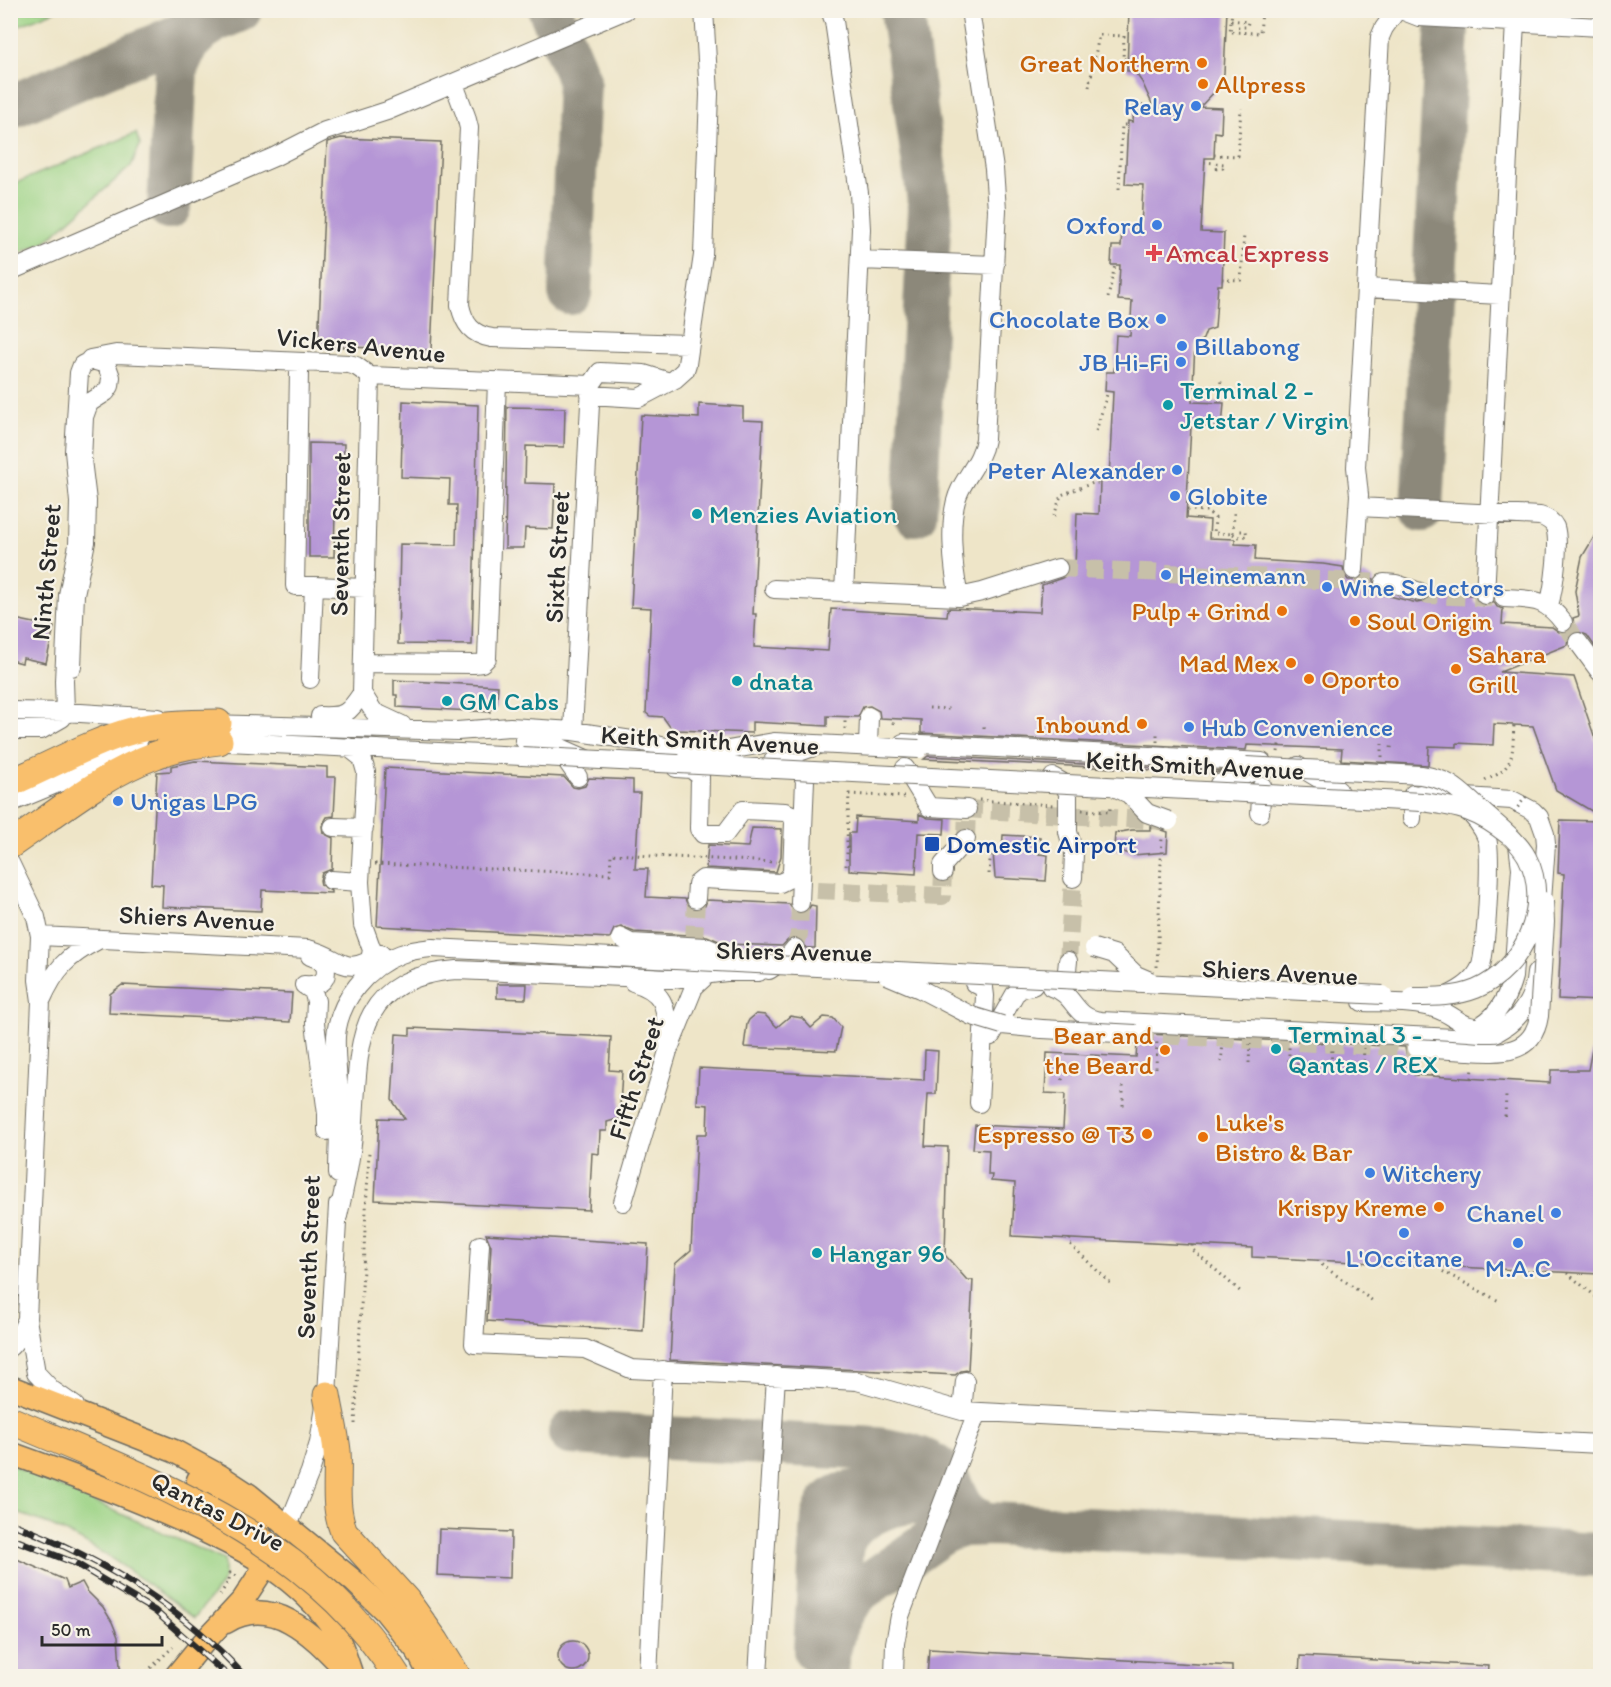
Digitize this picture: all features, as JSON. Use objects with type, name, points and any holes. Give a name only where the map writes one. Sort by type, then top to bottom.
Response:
[{"type":"highway","points":[[10,783],[108,739],[134,730],[185,723],[219,732]]},
{"type":"highway","points":[[18,840],[99,784],[133,764],[219,732]]},
{"type":"highway","points":[[327,1395],[337,1453],[339,1519],[344,1532],[406,1600],[436,1642],[457,1677]]},
{"type":"highway","points":[[10,1420],[150,1480],[215,1513],[272,1547],[338,1601],[365,1631],[397,1677]]},
{"type":"main road","name":"Qantas Drive","points":[[10,1387],[174,1451],[197,1462],[249,1495],[355,1582],[385,1611],[418,1652],[430,1677]]},
{"type":"main road","points":[[101,1422],[234,1504],[258,1529],[266,1546],[268,1564]]},
{"type":"main road","name":"Qantas Drive","points":[[10,1453],[155,1509],[225,1540],[268,1564],[290,1582],[329,1623],[339,1640],[352,1677]]},
{"type":"main road","points":[[166,1677],[182,1668],[243,1600],[268,1564],[296,1533]]},
{"type":"main road","points":[[221,1624],[234,1616],[254,1612],[283,1618],[315,1638],[352,1677]]},
{"type":"street","points":[[10,271],[274,157],[325,131],[387,111],[626,10]]},
{"type":"street","points":[[591,390],[600,372],[644,374],[670,382],[685,370],[703,255],[709,94],[704,10]]},
{"type":"street","points":[[830,10],[834,21],[859,194],[861,229],[844,593]]},
{"type":"street","points":[[959,597],[952,560],[954,522],[959,492],[981,456],[985,439],[997,210],[970,10]]},
{"type":"street","points":[[1354,570],[1358,507],[1356,467],[1380,37],[1384,28],[1399,10],[1419,17],[1600,27]]},
{"type":"street","points":[[1485,595],[1515,22]]},
{"type":"street","points":[[454,84],[469,128],[460,305],[466,324],[481,336],[492,338],[689,344]]},
{"type":"street","points":[[860,260],[995,265]]},
{"type":"street","points":[[1366,288],[1500,295]]},
{"type":"street","name":"Vickers Avenue","points":[[86,362],[91,358],[116,354],[338,364],[356,366],[370,376],[497,381],[591,390],[639,398],[670,382]]},
{"type":"street","points":[[72,667],[75,594],[86,542],[87,501],[82,460],[84,417],[89,403],[106,392],[110,386],[111,377],[107,366],[102,363],[92,360],[86,362]]},
{"type":"street","name":"Ninth Street","points":[[65,712],[63,681],[68,595],[78,536],[79,502],[74,451],[80,369],[86,362]]},
{"type":"street","points":[[299,372],[295,586],[365,588]]},
{"type":"street","name":"Seventh Street","points":[[362,693],[370,376]]},
{"type":"street","points":[[363,663],[474,664],[482,663],[487,658],[497,381]]},
{"type":"street","name":"Sixth Street","points":[[573,731],[591,390]]},
{"type":"street","points":[[1358,507],[1546,518],[1554,526],[1556,537],[1554,590],[1549,605]]},
{"type":"street","points":[[774,589],[959,597],[1058,568]]},
{"type":"street","points":[[1384,583],[1396,584],[1420,592]]},
{"type":"street","points":[[310,679],[314,586]]},
{"type":"street","points":[[1504,598],[1531,600],[1549,605],[1563,622]]},
{"type":"street","points":[[1578,642],[1600,672]]},
{"type":"street","points":[[250,724],[305,717],[340,716],[351,710],[362,693],[374,712],[412,729]]},
{"type":"street","name":"Keith Smith Avenue","points":[[10,711],[161,718],[215,713],[250,724],[457,731],[510,727],[573,731],[638,741],[718,758],[1262,786],[1446,805],[1482,816],[1509,836]]},
{"type":"street","points":[[10,730],[41,730],[62,718],[65,712]]},
{"type":"street","points":[[868,746],[869,717]]},
{"type":"street","name":"Keith Smith Avenue","points":[[219,732],[250,724]]},
{"type":"street","name":"Keith Smith Avenue","points":[[10,803],[80,772],[130,742],[184,726],[348,747],[654,763],[1105,786],[1432,796],[1470,793],[1512,800],[1523,805],[1539,818],[1545,834],[1536,980],[1530,999],[1515,1019]]},
{"type":"street","points":[[457,731],[490,737],[543,741],[596,763],[694,770],[701,781],[699,829],[706,835],[725,834],[743,810],[789,813],[794,822],[790,876],[780,883],[703,879],[697,884],[696,899]]},
{"type":"street","points":[[780,762],[825,743],[845,740],[1289,765],[1420,770],[1449,776],[1504,822],[1514,836],[1520,852],[1521,867],[1514,970],[1508,994],[1492,1017],[1476,1028],[1450,1038]]},
{"type":"street","points":[[654,763],[774,742],[919,749]]},
{"type":"street","points":[[556,745],[578,777]]},
{"type":"street","points":[[348,747],[358,753],[365,764],[361,873],[363,925],[372,950],[371,961]]},
{"type":"street","points":[[780,762],[799,768],[806,780],[806,897]]},
{"type":"street","points":[[1246,765],[1289,765],[1439,777],[1453,786],[1509,836]]},
{"type":"street","points":[[1219,784],[1289,765],[1339,794]]},
{"type":"street","points":[[905,768],[929,807],[968,809]]},
{"type":"street","points":[[1049,775],[1062,782],[1068,793],[1068,832],[1074,853],[1073,878]]},
{"type":"street","points":[[1105,786],[1125,792],[1147,813],[1174,821]]},
{"type":"street","points":[[1260,813],[1262,786]]},
{"type":"street","points":[[1412,819],[1413,794]]},
{"type":"street","points":[[1400,1004],[1433,1000],[1456,992],[1473,979],[1483,960],[1489,861],[1486,837],[1469,813],[1447,800],[1432,796]]},
{"type":"street","points":[[333,827],[364,828]]},
{"type":"street","name":"Shiers Avenue","points":[[432,948],[865,969],[1157,976],[1413,997],[1448,996],[1474,990],[1507,968],[1529,934],[1536,889],[1528,860],[1509,836]]},
{"type":"street","points":[[943,872],[943,865],[966,839]]},
{"type":"street","points":[[1416,1048],[1501,1053],[1518,1047],[1536,1030],[1539,1016],[1545,909],[1540,884],[1528,860]]},
{"type":"street","points":[[10,863],[36,917],[40,936],[38,980],[41,1000],[27,1319],[36,1373],[52,1390],[101,1422]]},
{"type":"street","points":[[331,880],[361,873]]},
{"type":"street","name":"Shiers Avenue","points":[[40,936],[308,949],[318,951],[348,967],[360,966],[371,961]]},
{"type":"street","points":[[621,938],[631,943],[705,947],[743,963]]},
{"type":"street","points":[[41,1000],[63,963],[78,950],[99,940]]},
{"type":"street","points":[[672,979],[685,974],[691,966],[694,943]]},
{"type":"street","points":[[371,961],[393,949],[414,946],[432,948]]},
{"type":"street","points":[[269,947],[311,957],[320,960],[326,966],[326,978],[322,983],[316,986],[304,985],[313,991],[316,1001],[315,1023],[338,1216]]},
{"type":"street","name":"Seventh Street","points":[[356,987],[373,972],[399,955],[432,948]]},
{"type":"street","points":[[765,972],[786,959],[795,948]]},
{"type":"street","points":[[1094,948],[1114,954],[1136,975],[1157,976]]},
{"type":"street","name":"Seventh Street","points":[[296,1533],[316,1453],[327,1395],[338,1216],[339,1103],[336,1035],[342,1009],[366,974],[371,961]]},
{"type":"street","points":[[982,1054],[1011,998],[1018,990],[1047,986],[1066,980],[1068,961]]},
{"type":"street","points":[[865,969],[892,977],[972,1016],[1002,1025],[1136,1034]]},
{"type":"street","name":"Shiers Avenue","points":[[338,1216],[353,1137],[358,1063],[362,1040],[373,1010],[388,993],[422,975],[456,970],[672,979],[726,972],[765,972],[1400,1004]]},
{"type":"street","name":"Fifth Street","points":[[623,1202],[668,1051],[694,987],[707,975]]},
{"type":"street","points":[[617,978],[646,986],[660,997],[666,1010],[668,1051]]},
{"type":"street","points":[[974,983],[982,986],[985,992],[979,1103]]},
{"type":"street","points":[[1047,986],[1064,992],[1084,1017],[1101,1021],[1475,1039],[1498,1033],[1515,1019]]},
{"type":"street","points":[[1400,1004],[1438,1010],[1462,1024],[1476,1028],[1496,1026],[1515,1019]]},
{"type":"street","points":[[480,1245],[474,1344],[585,1349],[631,1369],[857,1381],[970,1411],[1600,1444]]},
{"type":"street","points":[[10,1347],[18,1338],[27,1319]]},
{"type":"street","points":[[648,1677],[663,1371]]},
{"type":"street","points":[[758,1677],[776,1376]]},
{"type":"street","points":[[894,1677],[895,1643],[900,1616],[970,1411],[964,1381]]},
{"type":"path","points":[[1232,10],[1230,32],[1260,33],[1262,12]]},
{"type":"path","points":[[1231,20],[1248,22],[1245,27],[1238,27]]},
{"type":"path","points":[[1089,87],[1099,35],[1124,36],[1123,59],[1127,59]]},
{"type":"path","points":[[1214,155],[1238,156],[1241,108]]},
{"type":"path","points":[[1119,189],[1122,125],[1127,125]]},
{"type":"path","points":[[1204,162],[1224,165],[1223,168],[1214,169]]},
{"type":"path","points":[[1222,279],[1241,280],[1244,234]]},
{"type":"path","points":[[1108,298],[1115,265]]},
{"type":"path","points":[[1220,401],[1221,379]]},
{"type":"path","points":[[1096,431],[1108,391]]},
{"type":"path","points":[[1054,516],[1060,495],[1093,483],[1100,483]]},
{"type":"path","points":[[1186,510],[1207,511],[1215,518],[1214,533],[1233,534],[1238,537],[1248,536],[1246,531],[1238,531]]},
{"type":"path","points":[[1233,534],[1234,513]]},
{"type":"path","points":[[929,708],[949,709]]},
{"type":"path","points":[[893,724],[894,718]]},
{"type":"path","points":[[984,723],[984,728]]},
{"type":"path","points":[[1470,793],[1503,771],[1512,759],[1514,725]]},
{"type":"path","points":[[1107,729],[1107,734]]},
{"type":"path","points":[[1514,812],[1528,794]]},
{"type":"path","points":[[846,866],[848,843]]},
{"type":"path","points":[[989,874],[991,847],[997,847],[997,852]]},
{"type":"path","points":[[361,873],[610,874],[611,854],[792,862]]},
{"type":"path","points":[[1157,976],[1160,880],[1165,880]]},
{"type":"path","points":[[1221,1062],[1223,1039]]},
{"type":"path","points":[[1289,1067],[1290,1042]]},
{"type":"path","points":[[1331,1070],[1332,1044]]},
{"type":"path","points":[[1123,1086],[1123,1107]]},
{"type":"path","points":[[1505,1116],[1506,1096]]},
{"type":"path","points":[[355,1426],[370,1151]]},
{"type":"path","points":[[1070,1239],[1070,1243],[1110,1283]]},
{"type":"path","points":[[1192,1245],[1192,1249],[1242,1293]]},
{"type":"path","points":[[1319,1260],[1319,1263],[1373,1301]]},
{"type":"path","points":[[1442,1266],[1442,1271],[1499,1301]]},
{"type":"path","points":[[1567,1273],[1600,1300]]},
{"type":"green space","points":[[11,10],[55,10],[55,11],[11,29]]},
{"type":"green space","points":[[136,133],[140,145],[131,166],[45,242],[11,257],[11,185]]},
{"type":"green space","points":[[10,1464],[224,1560],[224,1578],[220,1586],[194,1618],[151,1586],[84,1542],[61,1530],[11,1511]]},
{"type":"building","name":"Terminal 2 - Jetstar / Virgin","points":[[1129,10],[1227,10],[1224,73],[1218,88],[1200,107],[1222,108],[1221,133],[1215,132],[1214,158],[1205,158],[1201,232],[1224,233],[1222,285],[1218,285],[1215,328],[1206,331],[1203,339],[1195,345],[1192,402],[1224,403],[1222,428],[1191,426],[1186,518],[1210,520],[1209,538],[1235,539],[1235,544],[1256,545],[1255,560],[1343,567],[1348,580],[1358,580],[1364,574],[1374,579],[1374,587],[1378,593],[1417,603],[1427,601],[1431,593],[1474,595],[1479,605],[1485,606],[1494,602],[1497,607],[1503,609],[1502,624],[1552,627],[1564,633],[1571,630],[1574,625],[1573,618],[1579,616],[1575,591],[1582,557],[1600,527],[1600,654],[1587,635],[1576,631],[1568,637],[1567,645],[1500,672],[1574,677],[1600,753],[1600,816],[1556,790],[1533,726],[1494,724],[1493,745],[1457,743],[1457,747],[1429,746],[1428,765],[1341,760],[1342,749],[1247,745],[1246,750],[921,733],[921,720],[880,718],[879,711],[870,706],[863,707],[858,717],[827,716],[827,726],[752,722],[752,733],[677,730],[670,727],[663,717],[650,716],[646,713],[651,608],[631,607],[641,415],[699,418],[699,404],[743,407],[743,420],[763,421],[753,614],[756,614],[754,647],[828,651],[831,609],[947,616],[948,608],[1040,612],[1042,585],[1062,578],[1067,575],[1069,567],[1075,567],[1077,513],[1099,514],[1100,480],[1109,480],[1113,392],[1105,391],[1106,372],[1114,372],[1116,335],[1130,336],[1132,301],[1118,300],[1120,265],[1111,265],[1112,246],[1121,246],[1122,227],[1141,228],[1143,185],[1125,184],[1128,121],[1133,122],[1134,104],[1153,106],[1134,71],[1127,71]]},
{"type":"building","points":[[341,138],[441,142],[431,350],[318,346],[327,142]]},
{"type":"building","points":[[403,401],[478,405],[472,645],[398,644],[400,544],[456,545],[457,505],[449,505],[450,479],[401,477]]},
{"type":"building","points":[[507,407],[565,408],[564,447],[526,446],[525,483],[555,484],[553,529],[525,528],[524,548],[505,548]]},
{"type":"building","points":[[309,443],[344,444],[339,510],[335,510],[334,557],[309,557]]},
{"type":"building","points":[[10,618],[54,627],[46,663],[23,658],[22,663],[10,660]]},
{"type":"building","name":"GM Cabs","points":[[394,680],[498,686],[496,709],[490,709],[490,712],[397,707]]},
{"type":"building","points":[[928,756],[1222,771],[1216,773],[924,759]]},
{"type":"building","points":[[195,761],[327,767],[327,777],[336,777],[334,816],[327,817],[322,826],[323,833],[333,838],[332,869],[322,873],[320,880],[321,885],[331,893],[262,890],[261,911],[162,907],[163,885],[151,884],[157,772],[171,771],[171,766]]},
{"type":"building","points":[[385,768],[564,777],[573,787],[578,788],[585,786],[589,778],[633,780],[633,793],[640,793],[635,869],[648,869],[646,897],[685,899],[689,908],[696,910],[705,906],[707,900],[789,904],[794,912],[799,914],[806,913],[811,905],[816,906],[815,948],[806,948],[803,940],[796,937],[790,938],[782,946],[726,944],[707,936],[634,932],[621,927],[614,929],[610,938],[377,926]]},
{"type":"building","points":[[919,814],[928,818],[945,819],[944,834],[918,833],[916,874],[849,870],[849,833],[855,833],[856,817],[919,821]]},
{"type":"building","points":[[1560,820],[1600,821],[1600,1001],[1558,999],[1564,874],[1558,873]]},
{"type":"building","points":[[1150,826],[1168,832],[1167,852],[1133,855],[1114,849],[1115,833],[1150,830]]},
{"type":"building","points":[[752,828],[782,829],[781,856],[776,872],[706,868],[708,845],[748,847]]},
{"type":"building","points":[[1003,835],[1040,837],[1039,854],[1048,855],[1046,881],[995,878],[993,852],[1002,852]]},
{"type":"building","points":[[497,984],[527,984],[526,999],[497,998]]},
{"type":"building","points":[[122,985],[292,993],[290,1022],[109,1013],[110,994]]},
{"type":"building","points":[[756,1014],[765,1015],[777,1027],[790,1016],[802,1018],[811,1028],[824,1017],[833,1018],[841,1027],[836,1051],[744,1047],[747,1024]]},
{"type":"building","points":[[410,1028],[611,1037],[609,1070],[622,1071],[621,1118],[607,1122],[607,1131],[600,1131],[599,1154],[592,1153],[589,1210],[375,1200],[379,1118],[405,1119],[392,1100],[396,1034],[410,1035]]},
{"type":"building","name":"Terminal 3 - Qantas / REX","points":[[1147,1034],[1405,1047],[1406,1054],[1415,1059],[1414,1075],[1550,1083],[1551,1070],[1588,1070],[1594,1039],[1600,1040],[1599,1274],[1252,1257],[1252,1248],[1012,1236],[1015,1183],[991,1181],[992,1175],[988,1175],[989,1150],[973,1149],[975,1125],[1063,1129],[1065,1094],[1045,1093],[1047,1053],[1136,1057],[1137,1045],[1145,1041]]},
{"type":"building","name":"Hangar 96","points":[[925,1050],[938,1051],[936,1094],[928,1094],[925,1146],[948,1147],[945,1255],[967,1280],[973,1280],[968,1370],[955,1375],[670,1360],[675,1264],[691,1250],[697,1134],[707,1134],[708,1105],[697,1104],[699,1068],[924,1080]]},
{"type":"building","points":[[486,1234],[648,1244],[643,1331],[487,1321],[491,1246]]},
{"type":"building","points":[[439,1529],[511,1532],[510,1578],[437,1575]]},
{"type":"building","points":[[10,1556],[65,1580],[68,1588],[82,1582],[112,1622],[118,1637],[120,1667],[124,1677],[10,1677]]},
{"type":"building","points":[[573,1641],[584,1645],[588,1656],[584,1667],[573,1671],[562,1667],[558,1656],[562,1645]]},
{"type":"building","points":[[929,1649],[1232,1666],[1232,1677],[927,1677]]},
{"type":"building","points":[[1300,1656],[1489,1666],[1488,1677],[1299,1677]]},
{"type":"taxiway","points":[[10,107],[240,10]]},
{"type":"taxiway","points":[[550,10],[579,80],[570,293]]},
{"type":"taxiway","points":[[902,10],[930,208],[915,514]]},
{"type":"taxiway","points":[[1422,510],[1448,10]]},
{"type":"taxiway","points":[[169,207],[176,68],[187,44],[210,24]]},
{"type":"taxiway","points":[[570,1433],[877,1449],[902,1453],[926,1461],[940,1470],[950,1483],[959,1504],[980,1521]]},
{"type":"taxiway","points":[[815,1650],[823,1517],[832,1500],[844,1494],[859,1491],[879,1490],[898,1493],[917,1500],[953,1520],[973,1524]]},
{"type":"taxiway","points":[[840,1585],[843,1542],[855,1525],[883,1509],[914,1502]]},
{"type":"taxiway","points":[[827,1676],[828,1655],[835,1627],[846,1606],[860,1590],[945,1531],[963,1525],[991,1524],[1600,1555]]},
{"type":"tunnel","points":[[1058,568],[1384,583]]},
{"type":"tunnel","points":[[1420,592],[1429,595],[1499,598]]},
{"type":"tunnel","points":[[1563,622],[1578,642]]},
{"type":"tunnel","points":[[966,839],[967,809],[1164,821]]},
{"type":"tunnel","points":[[817,890],[942,896],[943,872]]},
{"type":"tunnel","points":[[1068,961],[1073,878]]},
{"type":"tunnel","points":[[694,943],[696,899]]},
{"type":"tunnel","points":[[795,948],[799,934],[800,903]]},
{"type":"tunnel","points":[[1136,1034],[1416,1048]]},
{"type":"railway","points":[[10,1523],[75,1551],[137,1586],[194,1627],[244,1676]]},
{"type":"railway","points":[[10,1538],[75,1563],[155,1611],[228,1676]]},
{"type":"place","name":"Great Northern","points":[[1202,63]]},
{"type":"place","name":"Allpress","points":[[1203,84]]},
{"type":"place","name":"Relay","points":[[1196,106]]},
{"type":"place","name":"Oxford","points":[[1157,225]]},
{"type":"place","name":"Amcal Express","points":[[1154,253]]},
{"type":"place","name":"Chocolate Box","points":[[1161,319]]},
{"type":"place","name":"Billabong","points":[[1182,346]]},
{"type":"place","name":"JB Hi-Fi","points":[[1181,362]]},
{"type":"place","name":"Terminal 2 - Jetstar / Virgin","points":[[1168,405]]},
{"type":"place","name":"Peter Alexander","points":[[1177,470]]},
{"type":"place","name":"Globite","points":[[1175,496]]},
{"type":"place","name":"Menzies Aviation","points":[[697,514]]},
{"type":"place","name":"Heinemann","points":[[1166,575]]},
{"type":"place","name":"Wine Selectors","points":[[1327,587]]},
{"type":"place","name":"Pulp + Grind","points":[[1282,611]]},
{"type":"place","name":"Soul Origin","points":[[1355,621]]},
{"type":"place","name":"Mad Mex","points":[[1291,663]]},
{"type":"place","name":"Sahara Grill","points":[[1456,669]]},
{"type":"place","name":"Oporto","points":[[1309,679]]},
{"type":"place","name":"dnata","points":[[737,681]]},
{"type":"place","name":"GM Cabs","points":[[447,701]]},
{"type":"place","name":"Inbound","points":[[1142,724]]},
{"type":"place","name":"Hub Convenience","points":[[1189,727]]},
{"type":"place","name":"Unigas LPG","points":[[118,801]]},
{"type":"place","name":"Domestic Airport","points":[[932,844]]},
{"type":"place","name":"Terminal 3 - Qantas / REX","points":[[1276,1049]]},
{"type":"place","name":"Bear and the Beard","points":[[1165,1050]]},
{"type":"place","name":"Espresso @ T3","points":[[1147,1134]]},
{"type":"place","name":"Luke's Bistro & Bar","points":[[1203,1137]]},
{"type":"place","name":"Witchery","points":[[1370,1173]]},
{"type":"place","name":"Krispy Kreme","points":[[1439,1207]]},
{"type":"place","name":"Chanel","points":[[1556,1213]]},
{"type":"place","name":"L'Occitane","points":[[1404,1233]]},
{"type":"place","name":"M.A.C","points":[[1518,1243]]},
{"type":"place","name":"Hangar 96","points":[[817,1253]]}]
